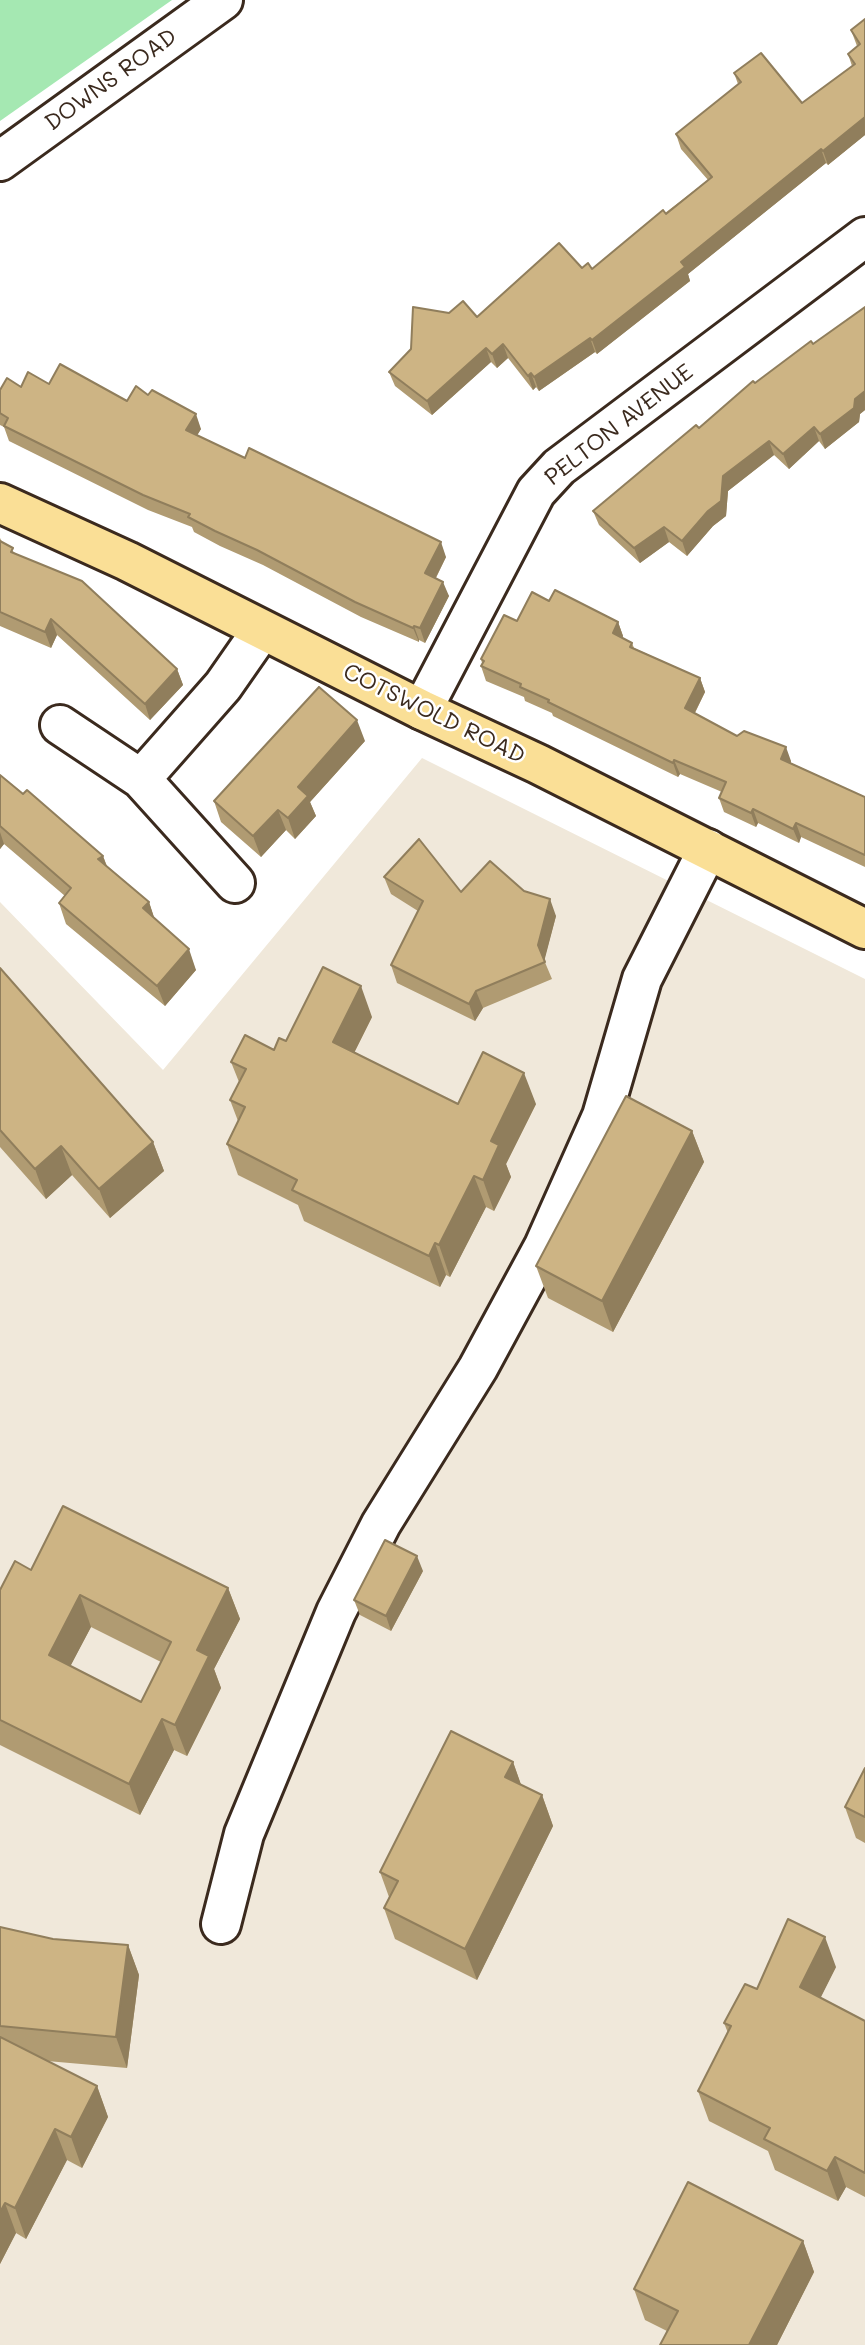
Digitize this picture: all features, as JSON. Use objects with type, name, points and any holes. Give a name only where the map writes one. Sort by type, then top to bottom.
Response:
[{"type":"main road","name":"COTSWOLD ROAD","points":[[0,503],[127,561],[865,929]]},
{"type":"street","name":"DOWNS ROAD","points":[[0,161],[223,0]]},
{"type":"street","name":"PELTON AVENUE","points":[[422,710],[536,492],[559,467],[865,237]]},
{"type":"street","points":[[141,779],[223,686],[262,630]]},
{"type":"street","points":[[60,725],[141,779],[235,883]]},
{"type":"street","points":[[221,1924],[244,1834],[337,1612],[381,1524],[478,1368],[544,1246],[603,1116],[642,979],[708,849]]},
{"type":"shaded area","points":[[422,758],[865,979],[865,2345],[0,2345],[0,902],[163,1070]]},
{"type":"green space","points":[[0,0],[172,0],[0,121]]},
{"type":"building","points":[[865,19],[865,117],[823,151],[821,149],[681,262],[685,267],[592,340],[590,338],[534,377],[531,373],[528,376],[503,344],[492,354],[486,348],[427,401],[389,372],[411,349],[413,307],[449,313],[463,301],[477,317],[559,243],[582,268],[588,263],[592,269],[663,210],[666,214],[712,177],[676,134],[741,82],[734,73],[761,53],[802,103],[855,64],[848,54],[860,44],[851,30]]},
{"type":"building","points":[[865,307],[865,391],[855,399],[854,408],[820,434],[814,427],[783,454],[769,441],[723,476],[721,501],[708,511],[682,541],[664,527],[634,548],[593,511],[696,425],[699,428],[753,381],[755,383],[811,341],[813,344]]},
{"type":"building","points":[[60,364],[127,401],[136,386],[148,395],[152,390],[196,414],[186,430],[245,458],[249,448],[441,542],[425,573],[443,582],[420,628],[413,628],[355,602],[188,517],[190,514],[143,495],[4,426],[8,418],[0,413],[0,390],[7,378],[21,387],[28,372],[49,384]]},
{"type":"building","points":[[0,541],[13,548],[11,552],[82,581],[177,669],[145,704],[51,619],[45,632],[0,612]]},
{"type":"building","points":[[555,590],[618,622],[613,633],[632,643],[630,647],[700,678],[685,708],[737,736],[744,731],[786,747],[781,759],[865,797],[865,855],[796,823],[793,829],[753,809],[751,813],[719,798],[726,782],[674,760],[673,763],[481,666],[484,661],[481,659],[504,615],[517,621],[532,592],[549,601]]},
{"type":"building","points":[[319,687],[357,720],[298,787],[308,796],[288,818],[278,810],[253,836],[214,801]]},
{"type":"building","points":[[0,775],[23,794],[27,790],[103,856],[98,859],[149,902],[143,908],[189,949],[157,986],[59,903],[71,888],[0,826]]},
{"type":"building","points":[[419,839],[461,892],[490,861],[524,891],[550,899],[538,945],[545,962],[476,991],[469,1004],[391,965],[423,901],[384,877]]},
{"type":"building","points":[[323,967],[361,986],[333,1042],[458,1104],[483,1052],[524,1073],[491,1141],[499,1145],[483,1180],[474,1176],[439,1245],[435,1243],[429,1256],[292,1190],[297,1180],[227,1144],[245,1107],[230,1100],[246,1069],[231,1062],[245,1035],[274,1050],[279,1038],[286,1041]]},
{"type":"building","points":[[0,968],[153,1142],[99,1189],[61,1146],[35,1169],[0,1130]]},
{"type":"building","points":[[626,1096],[692,1131],[602,1301],[536,1266]]},
{"type":"building","points":[[63,1506],[228,1588],[197,1650],[209,1656],[175,1725],[162,1719],[129,1784],[0,1720],[0,1590],[15,1561],[31,1570]],"holes":[[[80,1595],[171,1642],[141,1702],[49,1655]]]},
{"type":"building","points":[[385,1540],[417,1556],[386,1616],[354,1600]]},
{"type":"building","points":[[451,1731],[513,1762],[505,1777],[542,1795],[465,1949],[384,1908],[398,1881],[380,1872]]},
{"type":"building","points":[[865,1768],[865,1817],[845,1807]]},
{"type":"building","points":[[788,1919],[825,1937],[800,1987],[865,2021],[865,2173],[835,2157],[827,2171],[764,2139],[770,2128],[698,2091],[731,2026],[724,2023],[745,1984],[757,1989]]},
{"type":"building","points":[[0,1927],[53,1939],[128,1945],[116,2037],[0,2026]]},
{"type":"building","points":[[0,2037],[97,2086],[71,2137],[55,2129],[15,2208],[5,2203],[0,2212]]},
{"type":"building","points":[[688,2182],[803,2241],[749,2345],[660,2345],[678,2311],[634,2289]]}]
